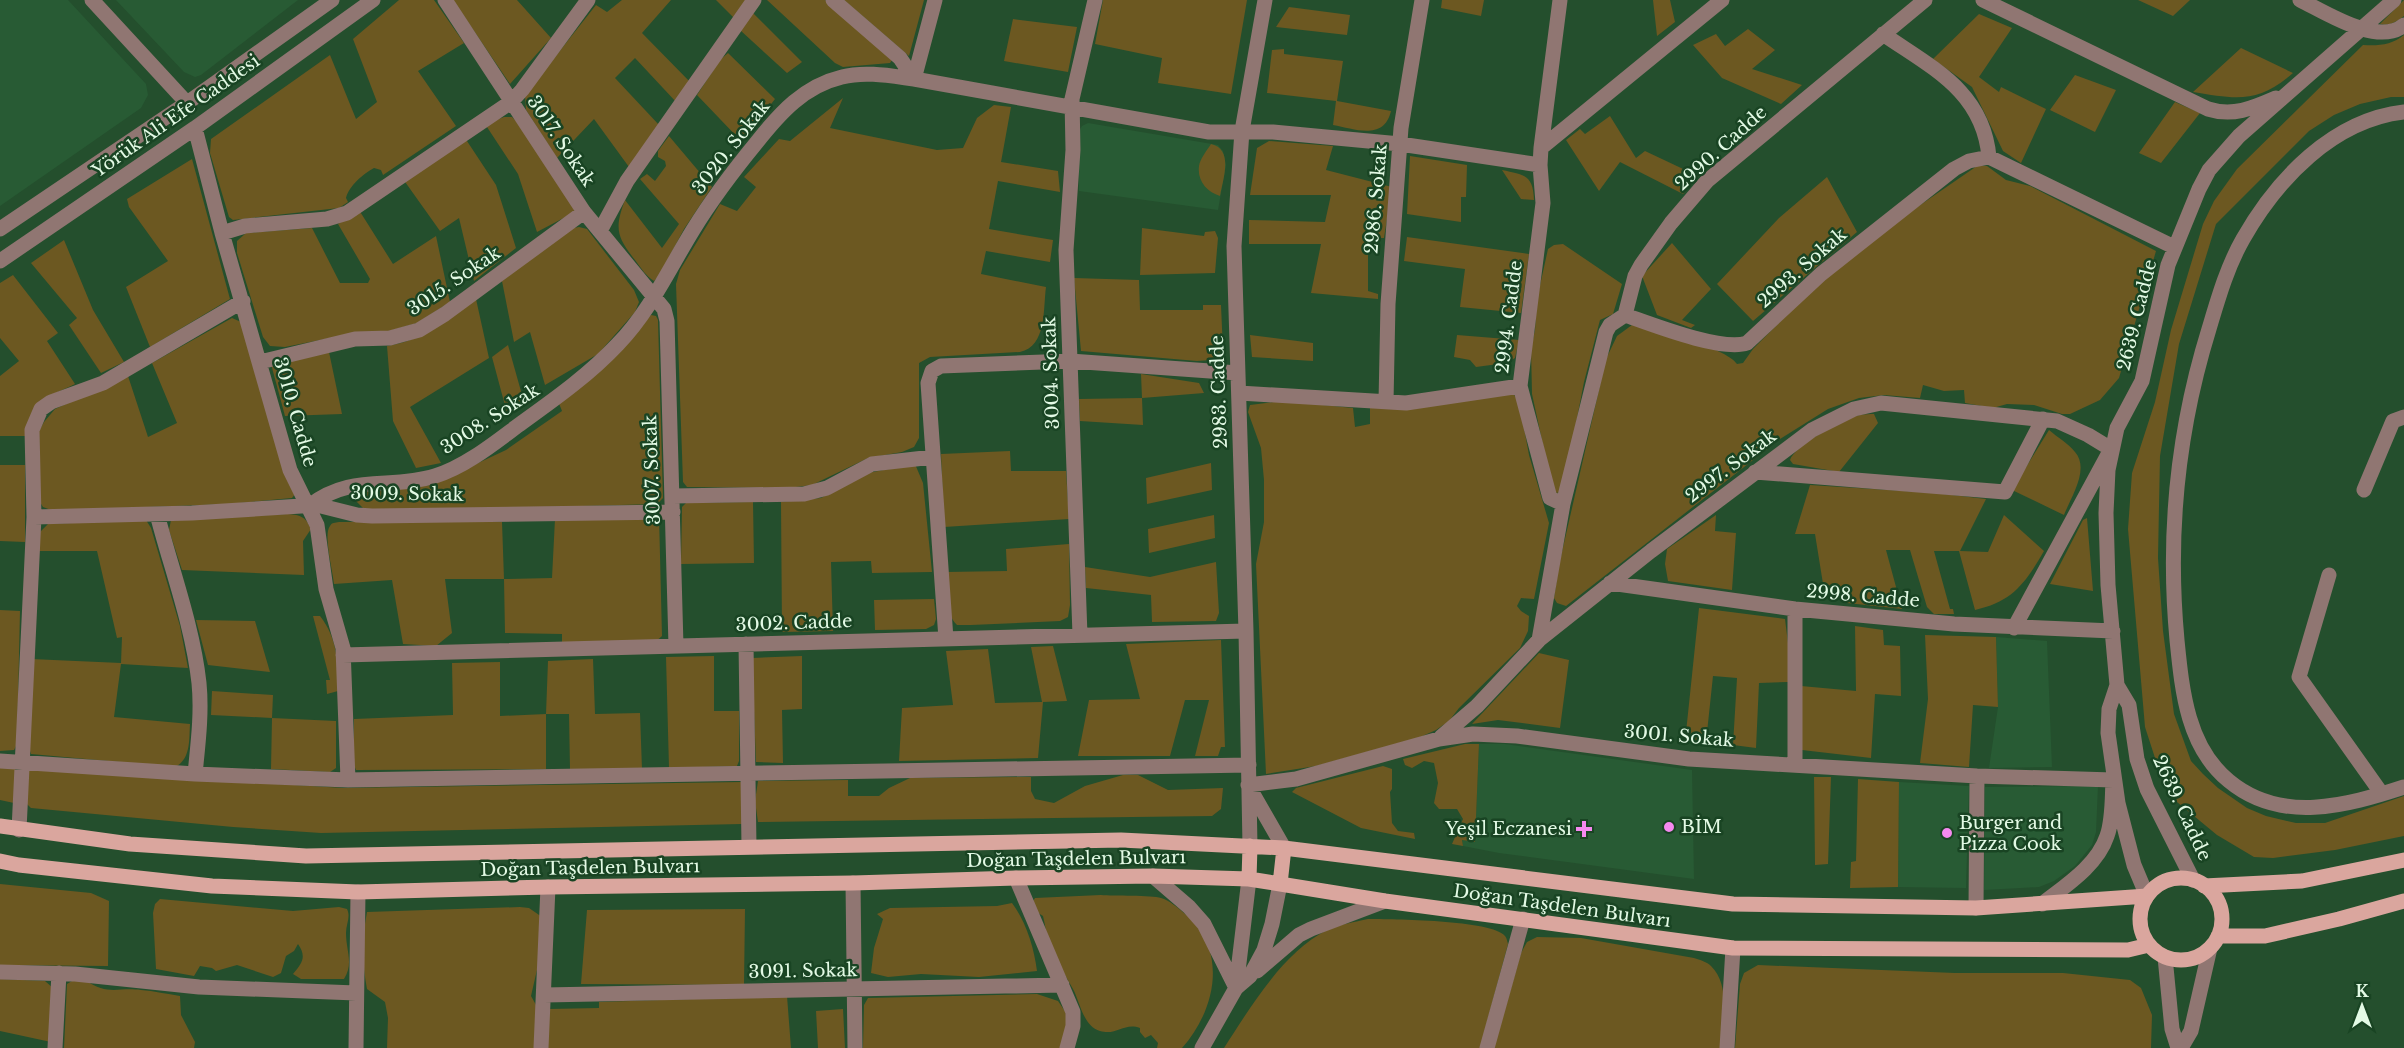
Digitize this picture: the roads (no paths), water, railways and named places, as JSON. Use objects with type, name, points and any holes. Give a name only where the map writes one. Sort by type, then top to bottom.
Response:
[{"type":"main road","name":"Doğan Taşdelen Bulvarı","points":[[0,826],[147,846],[306,856],[1121,840],[1284,848],[1733,904],[1976,908],[2147,896]]},
{"type":"main road","points":[[1249,879],[1250,846]]},
{"type":"main road","points":[[1280,884],[1284,848]]},
{"type":"main road","points":[[2199,883],[2211,892],[2220,908],[2221,927],[2214,942],[2200,955],[2176,960],[2165,957],[2149,945],[2144,938],[2140,921],[2147,896],[2167,880],[2180,878],[2199,883],[2302,881],[2404,860]]},
{"type":"main road","name":"Doğan Taşdelen Bulvarı","points":[[0,861],[149,880],[269,890],[358,892],[1153,876],[1249,879],[1385,901],[1733,948],[2128,950],[2149,945]]},
{"type":"main road","points":[[2214,942],[2265,936],[2338,920],[2404,901]]},
{"type":"street","points":[[92,0],[187,103]]},
{"type":"street","name":"Yörük Ali Efe Caddesi","points":[[0,229],[187,103],[332,0]]},
{"type":"street","name":"Yörük Ali Efe Caddesi","points":[[0,261],[195,128],[373,0]]},
{"type":"street","name":"3017. Sokak","points":[[445,0],[584,212],[655,297]]},
{"type":"street","points":[[222,232],[257,225],[327,219],[347,213],[511,102],[588,0]]},
{"type":"street","points":[[600,231],[627,181],[754,0]]},
{"type":"street","points":[[833,0],[900,58],[914,79]]},
{"type":"street","points":[[914,79],[934,0]]},
{"type":"street","name":"3004. Sokak","points":[[1080,635],[1066,250],[1073,159],[1072,99],[1095,0]]},
{"type":"street","name":"2983. Cadde","points":[[1250,846],[1234,246],[1242,131],[1265,0]]},
{"type":"street","name":"2986. Sokak","points":[[1386,402],[1388,304],[1403,111],[1422,0]]},
{"type":"street","name":"2994. Cadde","points":[[1560,0],[1541,148],[1543,203],[1520,386],[1550,498],[1563,504]]},
{"type":"street","points":[[1541,148],[1722,0]]},
{"type":"street","name":"2990. Cadde","points":[[1625,315],[1635,276],[1641,265],[1695,195],[1722,169],[1925,0]]},
{"type":"street","points":[[1983,0],[2218,113],[2241,111],[2290,92]]},
{"type":"street","points":[[2300,0],[2361,29],[2382,32],[2404,25]]},
{"type":"street","name":"2639. Cadde","points":[[2147,896],[2128,844],[2113,780],[2108,719],[2117,685],[2106,546],[2111,449],[2117,428],[2142,381],[2161,287],[2174,247],[2209,170],[2239,136],[2394,0]]},
{"type":"street","points":[[1882,34],[1943,76],[1969,100],[1983,127],[1989,157],[2174,247]]},
{"type":"street","name":"3020. Sokak","points":[[655,297],[694,230],[722,188],[788,106],[813,88],[842,77],[881,75],[914,79],[1209,132],[1273,132],[1401,144],[1540,165]]},
{"type":"street","points":[[2404,112],[2387,114],[2350,127],[2314,152],[2285,181],[2261,210],[2242,241],[2218,300],[2187,407],[2177,477],[2174,542],[2176,626],[2184,694],[2196,736],[2212,763],[2241,789],[2281,806],[2323,808],[2404,787]]},
{"type":"street","name":"3010. Cadde","points":[[195,128],[222,232],[290,470],[317,525],[326,589],[343,655],[348,780]]},
{"type":"street","name":"2993. Sokak","points":[[1625,315],[1701,339],[1733,344],[1747,342],[1821,274],[1954,169],[1969,161],[1989,157]]},
{"type":"street","name":"3015. Sokak","points":[[260,362],[355,339],[390,338],[419,330],[438,319],[584,212]]},
{"type":"street","name":"3007. Sokak","points":[[655,297],[664,309],[667,321],[676,646]]},
{"type":"street","name":"3008. Sokak","points":[[309,506],[323,495],[340,487],[435,476],[492,445],[574,385],[619,343],[655,297]]},
{"type":"street","points":[[19,830],[34,517],[32,430],[41,409],[51,402],[104,383],[243,301]]},
{"type":"street","points":[[1539,640],[1563,504],[1605,332],[1610,325],[1625,315]]},
{"type":"street","points":[[946,639],[928,383],[932,371],[941,366],[1070,361],[1238,374]]},
{"type":"street","points":[[1239,393],[1406,403],[1520,386]]},
{"type":"street","name":"2997. Sokak","points":[[1439,739],[1477,706],[1539,640],[1755,472],[1812,430],[1841,414],[1881,403],[2043,419],[2070,426],[2111,449]]},
{"type":"street","points":[[2364,490],[2393,421],[2404,417]]},
{"type":"street","points":[[1755,472],[2005,492],[2043,419]]},
{"type":"street","points":[[2014,628],[2111,449]]},
{"type":"street","points":[[673,496],[804,494],[826,488],[873,464],[933,457]]},
{"type":"street","name":"3009. Sokak","points":[[34,517],[157,514],[317,505],[357,516],[673,512]]},
{"type":"street","points":[[157,514],[192,643],[199,681],[200,709],[195,774]]},
{"type":"street","points":[[2329,575],[2298,677],[2382,794]]},
{"type":"street","name":"2998. Cadde","points":[[1610,583],[1795,609],[2014,628],[2113,631]]},
{"type":"street","points":[[1795,609],[1795,765]]},
{"type":"street","name":"3002. Cadde","points":[[343,655],[1246,631]]},
{"type":"street","points":[[746,644],[749,846]]},
{"type":"street","name":"2639. Cadde","points":[[2117,685],[2129,705],[2137,759],[2147,789],[2199,883]]},
{"type":"street","name":"3001. Sokak","points":[[1248,785],[1296,779],[1439,739],[1473,734],[1517,736],[1689,759],[1977,776],[2113,780]]},
{"type":"street","points":[[0,761],[195,774],[348,780],[1249,765]]},
{"type":"street","points":[[1976,908],[1977,776]]},
{"type":"street","points":[[2042,904],[2071,882],[2086,867],[2103,844],[2107,837],[2111,817],[2113,780]]},
{"type":"street","points":[[1248,785],[1284,848]]},
{"type":"street","points":[[1153,876],[1197,915],[1210,934],[1236,988]]},
{"type":"street","points":[[1016,878],[1073,1012],[1073,1026],[1067,1048]]},
{"type":"street","points":[[1236,988],[1249,879]]},
{"type":"street","points":[[853,883],[855,1048]]},
{"type":"street","points":[[1202,1048],[1236,988],[1250,976],[1264,950],[1280,884]]},
{"type":"street","points":[[542,1048],[548,887]]},
{"type":"street","points":[[356,1048],[358,892]]},
{"type":"street","points":[[1236,988],[1305,932],[1385,901]]},
{"type":"street","points":[[1487,1048],[1523,920]]},
{"type":"street","points":[[2179,1048],[2191,1030],[2214,942]]},
{"type":"street","points":[[1727,1048],[1733,948]]},
{"type":"street","points":[[2165,957],[2172,1029],[2179,1048]]},
{"type":"street","points":[[0,972],[59,973],[199,987],[356,993]]},
{"type":"street","points":[[55,1048],[59,973]]},
{"type":"street","name":"3091. Sokak","points":[[544,995],[1062,985]]},
{"type":"place","name":"BİM","points":[[1669,827]]},
{"type":"place","name":"Yeşil Eczanesi","points":[[1584,829]]},
{"type":"place","name":"Burger and Pizza Cook","points":[[1947,833]]}]
